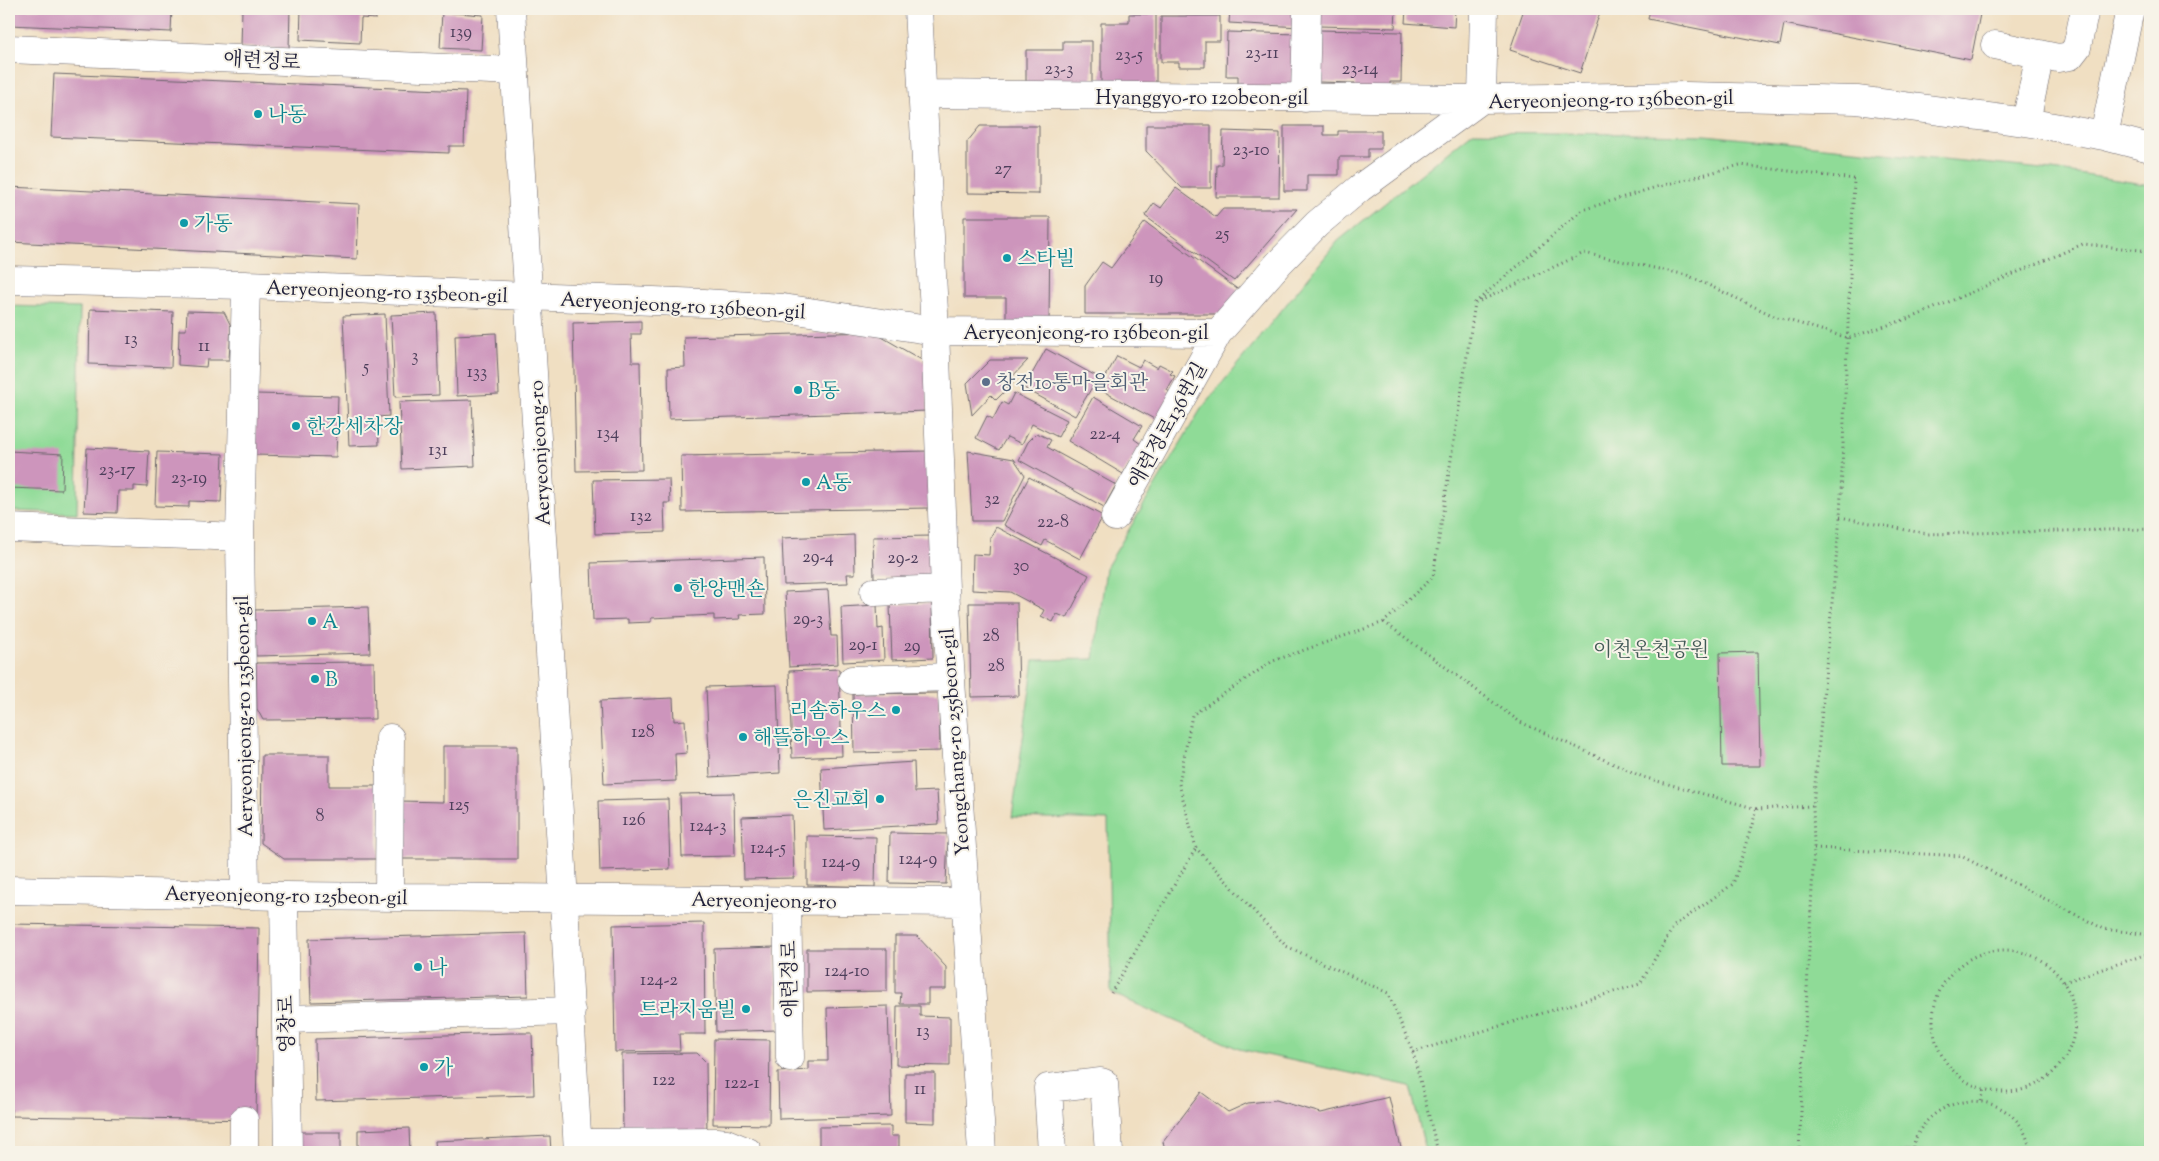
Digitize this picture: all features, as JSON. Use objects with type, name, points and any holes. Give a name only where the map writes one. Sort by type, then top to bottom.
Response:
[{"type":"street","name":"Aeryeonjeong-ro","points":[[511,9],[578,1148]]},
{"type":"street","points":[[918,9],[935,331]]},
{"type":"street","points":[[1305,98],[1307,9]]},
{"type":"street","points":[[1482,99],[1484,9]]},
{"type":"street","points":[[1995,45],[2065,58],[2074,52],[2077,47],[2085,9]]},
{"type":"street","points":[[2104,136],[2130,9]]},
{"type":"street","name":"애련정로","points":[[9,49],[515,71]]},
{"type":"street","points":[[2026,122],[2040,54]]},
{"type":"street","name":"Hyanggyo-ro 120beon-gil","points":[[923,94],[1482,99]]},
{"type":"street","name":"Aeryeonjeong-ro 136beon-gil","points":[[529,297],[783,308],[935,331],[1218,333],[1279,263],[1317,224],[1360,188],[1482,99],[1686,96],[1857,100],[2026,122],[2104,136],[2150,148]]},
{"type":"street","name":"Aeryeonjeong-ro 135beon-gil","points":[[9,280],[246,285],[529,297]]},
{"type":"street","name":"Aeryeonjeong-ro 135beon-gil","points":[[245,895],[240,537],[246,285]]},
{"type":"street","name":"Yeongchang-ro 255beon-gil","points":[[935,331],[950,677],[982,1152]]},
{"type":"street","name":"애련정로136번길","points":[[1115,517],[1218,333]]},
{"type":"street","points":[[9,528],[240,537]]},
{"type":"street","points":[[874,592],[945,589]]},
{"type":"street","points":[[852,680],[950,677]]},
{"type":"street","points":[[389,897],[390,738]]},
{"type":"street","name":"Aeryeonjeong-ro 125beon-gil","points":[[9,890],[284,896],[564,898]]},
{"type":"street","name":"영창로","points":[[284,896],[288,1152]]},
{"type":"street","name":"Aeryeonjeong-ro","points":[[564,898],[964,902]]},
{"type":"street","name":"애련정로","points":[[787,900],[790,1058]]},
{"type":"street","points":[[286,1019],[570,1011]]},
{"type":"street","points":[[1052,1152],[1048,1088],[1101,1082],[1104,1083],[1110,1152]]},
{"type":"street","points":[[244,1120],[244,1152]]},
{"type":"street","points":[[578,1148],[717,1142],[726,1143],[748,1152]]},
{"type":"path","points":[[1438,1152],[1413,1052],[1388,993],[1286,946],[1196,848],[1179,784],[1192,715],[1273,661],[1384,622],[1434,577],[1475,303],[1582,210],[1653,188],[1740,165],[1854,179],[1840,517],[1813,806],[1814,848],[1799,1152]]},
{"type":"path","points":[[1475,303],[1584,253],[1687,275],[1774,316],[1848,338],[1916,316],[2084,244],[2150,250]]},
{"type":"path","points":[[1840,517],[1927,534],[2150,529]]},
{"type":"path","points":[[1384,622],[1520,722],[1643,777],[1757,809],[1813,806]]},
{"type":"path","points":[[1413,1052],[1640,984],[1674,926],[1733,884],[1757,809]]},
{"type":"path","points":[[1111,993],[1196,848]]},
{"type":"path","points":[[1814,848],[1961,856],[2104,929],[2150,935]]},
{"type":"path","points":[[2002,949],[2027,953],[2048,964],[2064,982],[2074,1004],[2076,1026],[2070,1049],[2058,1069],[2040,1083],[2018,1092],[1995,1092],[1984,1089],[1972,1085],[1953,1072],[1939,1053],[1933,1031],[1934,1008],[1942,985],[1957,966],[1979,954],[2002,949]]},
{"type":"path","points":[[2064,982],[2150,953]]},
{"type":"path","points":[[1980,1101],[1984,1089]]},
{"type":"path","points":[[1912,1152],[1914,1141],[1924,1123],[1940,1110],[1960,1102],[1980,1101],[1999,1107],[2014,1118],[2026,1134],[2031,1152]]},
{"type":"green space","name":"이천온천공원","points":[[1473,132],[1705,135],[2052,170],[2150,185],[2150,1152],[1426,1152],[1410,1086],[1239,1049],[1111,993],[1108,820],[1012,817],[1034,660],[1094,659],[1106,568],[1201,409],[1338,241]]},
{"type":"green space","points":[[9,306],[80,308],[77,513],[9,511]]},
{"type":"building","points":[[9,9],[172,9],[171,32],[9,25]]},
{"type":"building","points":[[242,9],[290,9],[289,49],[241,47]]},
{"type":"building","points":[[301,9],[376,9],[376,19],[361,18],[360,43],[300,40]]},
{"type":"building","points":[[1230,9],[1301,9],[1300,27],[1229,23]]},
{"type":"building","points":[[1319,9],[1396,9],[1395,28],[1319,26]]},
{"type":"building","points":[[1406,9],[1455,9],[1454,27],[1405,23]]},
{"type":"building","points":[[1524,9],[1601,9],[1580,73],[1510,50]]},
{"type":"building","points":[[1650,9],[1981,9],[1971,60],[1784,24],[1780,45],[1648,19]]},
{"type":"building","points":[[442,12],[483,15],[481,50],[440,48]]},
{"type":"building","points":[[1129,14],[1156,14],[1156,85],[1101,84],[1101,23],[1129,23]]},
{"type":"building","points":[[1161,16],[1220,16],[1220,41],[1205,41],[1205,67],[1179,67],[1179,62],[1161,62]]},
{"type":"building","points":[[1319,30],[1402,32],[1401,82],[1390,82],[1390,93],[1354,92],[1355,83],[1318,82]]},
{"type":"building","points":[[1227,32],[1298,34],[1297,88],[1238,87],[1238,76],[1226,76]]},
{"type":"building","points":[[1063,41],[1092,41],[1092,85],[1026,85],[1026,50],[1063,50]]},
{"type":"building","name":"나동","points":[[54,74],[466,91],[464,146],[449,146],[449,153],[51,137]]},
{"type":"building","points":[[1146,125],[1211,125],[1211,188],[1182,188],[1146,151]]},
{"type":"building","points":[[980,126],[1039,126],[1039,194],[967,193],[967,142]]},
{"type":"building","points":[[1284,126],[1324,126],[1324,135],[1338,135],[1338,131],[1381,131],[1381,149],[1368,149],[1368,157],[1339,157],[1339,175],[1307,175],[1307,191],[1284,191]]},
{"type":"building","points":[[1223,131],[1280,133],[1279,197],[1216,197],[1217,165],[1222,165]]},
{"type":"building","name":"가동","points":[[9,187],[359,204],[357,259],[9,242]]},
{"type":"building","points":[[1176,188],[1216,217],[1223,209],[1297,209],[1234,281],[1145,216],[1154,203],[1161,208]]},
{"type":"building","name":"스타빌","points":[[964,217],[1050,217],[1049,325],[1006,325],[1006,298],[964,298]]},
{"type":"building","points":[[1145,222],[1240,291],[1224,314],[1085,314],[1085,286],[1102,262],[1111,268]]},
{"type":"building","points":[[90,309],[173,312],[171,367],[89,364]]},
{"type":"building","points":[[187,311],[224,312],[231,326],[229,360],[207,360],[206,367],[178,365],[179,330],[186,330]]},
{"type":"building","points":[[436,313],[439,395],[395,397],[391,315]]},
{"type":"building","points":[[385,314],[389,416],[378,417],[379,445],[349,446],[343,316]]},
{"type":"building","points":[[641,321],[641,334],[631,334],[632,362],[640,362],[642,470],[576,471],[573,323]]},
{"type":"building","name":"B동","points":[[873,332],[927,363],[928,411],[669,419],[668,368],[685,367],[684,337]]},
{"type":"building","points":[[496,333],[499,394],[457,396],[455,335]]},
{"type":"building","points":[[1046,349],[1098,377],[1075,416],[1024,388]]},
{"type":"building","points":[[1117,356],[1139,367],[1143,360],[1157,368],[1159,364],[1173,371],[1170,374],[1175,376],[1167,390],[1171,393],[1156,420],[1099,389]]},
{"type":"building","points":[[990,360],[1028,360],[1009,380],[1013,383],[996,400],[991,395],[972,415],[967,383]]},
{"type":"building","points":[[1014,393],[1067,420],[1058,437],[1032,424],[1022,444],[1007,437],[999,450],[976,438],[987,416],[993,419],[1002,402],[1008,405]]},
{"type":"building","name":"한강세차장","points":[[256,394],[338,396],[336,457],[254,455]]},
{"type":"building","points":[[1093,397],[1142,426],[1134,439],[1141,444],[1123,474],[1068,441]]},
{"type":"building","points":[[472,400],[475,466],[402,469],[399,402]]},
{"type":"building","points":[[1037,433],[1051,440],[1047,447],[1116,485],[1104,507],[1019,460],[1028,442]]},
{"type":"building","points":[[87,448],[149,451],[147,487],[134,486],[134,491],[118,491],[117,513],[84,512]]},
{"type":"building","points":[[9,451],[63,454],[62,490],[9,488]]},
{"type":"building","name":"A동","points":[[929,451],[930,508],[682,512],[681,456]]},
{"type":"building","points":[[968,451],[1014,459],[1025,475],[1002,521],[972,521]]},
{"type":"building","points":[[157,452],[223,454],[221,502],[189,501],[189,507],[155,506]]},
{"type":"building","points":[[1029,477],[1103,516],[1080,559],[1045,540],[1042,546],[1004,525]]},
{"type":"building","points":[[669,479],[670,503],[664,503],[665,532],[595,534],[593,480]]},
{"type":"building","points":[[996,527],[1089,575],[1067,618],[1057,614],[1053,622],[1041,616],[1044,610],[1010,592],[972,590],[973,554],[989,555],[990,538]]},
{"type":"building","points":[[854,535],[855,574],[847,574],[848,583],[784,585],[782,538]]},
{"type":"building","points":[[932,536],[933,577],[874,579],[873,537]]},
{"type":"building","name":"한양맨숀","points":[[764,557],[765,614],[739,615],[740,619],[714,620],[714,615],[651,618],[651,622],[628,623],[628,619],[593,620],[591,563]]},
{"type":"building","points":[[828,590],[831,636],[837,636],[838,664],[789,667],[785,592]]},
{"type":"building","points":[[932,603],[933,658],[892,660],[890,605]]},
{"type":"building","points":[[969,603],[1017,603],[1019,696],[971,697]]},
{"type":"building","points":[[877,605],[878,629],[883,628],[884,660],[843,662],[841,607]]},
{"type":"building","name":"A","points":[[368,607],[370,653],[256,656],[255,610]]},
{"type":"building","points":[[1758,652],[1760,766],[1722,766],[1720,653]]},
{"type":"building","name":"B","points":[[374,662],[375,719],[263,720],[257,709],[256,663]]},
{"type":"building","points":[[839,669],[842,756],[792,758],[789,671]]},
{"type":"building","name":"해뜰하우스","points":[[777,685],[780,773],[710,777],[706,687]]},
{"type":"building","name":"리솜하우스","points":[[939,693],[940,751],[854,753],[853,694]]},
{"type":"building","points":[[673,698],[674,721],[685,720],[687,753],[675,754],[676,781],[604,784],[600,701]]},
{"type":"building","points":[[443,746],[517,746],[517,859],[401,859],[401,801],[443,802]]},
{"type":"building","points":[[262,755],[329,755],[329,786],[378,786],[378,859],[284,859],[261,843]]},
{"type":"building","name":"은진교회","points":[[914,762],[915,792],[937,791],[939,824],[824,830],[821,768]]},
{"type":"building","points":[[734,793],[735,856],[682,857],[680,794]]},
{"type":"building","points":[[668,799],[670,869],[600,871],[598,801]]},
{"type":"building","points":[[792,815],[794,878],[744,879],[742,817]]},
{"type":"building","points":[[890,833],[948,834],[946,884],[889,883]]},
{"type":"building","points":[[807,836],[876,837],[875,887],[807,885]]},
{"type":"building","points":[[704,923],[705,1034],[679,1034],[680,1051],[615,1052],[613,925]]},
{"type":"building","points":[[9,924],[259,928],[256,1120],[11,1116],[11,1093],[9,1093]]},
{"type":"building","name":"나","points":[[526,933],[528,996],[311,1002],[309,939]]},
{"type":"building","points":[[895,936],[917,936],[946,967],[946,989],[928,989],[928,1004],[900,1004],[901,993],[895,993]]},
{"type":"building","name":"트라지움빌","points":[[775,947],[777,1030],[716,1032],[714,949]]},
{"type":"building","points":[[807,949],[887,949],[887,991],[807,992]]},
{"type":"building","points":[[888,1006],[891,1116],[779,1119],[778,1072],[808,1070],[808,1061],[828,1061],[827,1008]]},
{"type":"building","points":[[897,1006],[920,1006],[920,1016],[950,1017],[950,1066],[896,1065]]},
{"type":"building","name":"가","points":[[532,1033],[534,1095],[316,1101],[315,1039]]},
{"type":"building","points":[[714,1039],[770,1040],[769,1125],[713,1124]]},
{"type":"building","points":[[697,1053],[706,1062],[707,1134],[623,1136],[622,1054]]},
{"type":"building","points":[[905,1073],[935,1073],[935,1123],[905,1122]]},
{"type":"building","points":[[1201,1092],[1228,1112],[1248,1103],[1276,1100],[1321,1113],[1389,1097],[1402,1152],[1166,1152],[1163,1142]]},
{"type":"building","points":[[891,1126],[891,1136],[899,1136],[899,1152],[819,1152],[819,1127]]},
{"type":"building","points":[[409,1128],[410,1152],[358,1152],[358,1130]]},
{"type":"building","points":[[295,1132],[341,1132],[341,1152],[296,1152]]},
{"type":"building","points":[[550,1136],[551,1152],[436,1152],[435,1141]]},
{"type":"place","name":"나동","points":[[258,114]]},
{"type":"place","name":"가동","points":[[184,223]]},
{"type":"place","name":"스타빌","points":[[1007,258]]},
{"type":"place","name":"창전10통마을회관","points":[[986,382]]},
{"type":"place","name":"B동","points":[[798,390]]},
{"type":"place","name":"한강세차장","points":[[296,426]]},
{"type":"place","name":"A동","points":[[806,482]]},
{"type":"place","name":"한양맨숀","points":[[678,588]]},
{"type":"place","name":"A","points":[[312,621]]},
{"type":"place","name":"B","points":[[315,679]]},
{"type":"place","name":"리솜하우스","points":[[896,710]]},
{"type":"place","name":"해뜰하우스","points":[[743,737]]},
{"type":"place","name":"은진교회","points":[[880,799]]},
{"type":"place","name":"나","points":[[418,967]]},
{"type":"place","name":"트라지움빌","points":[[746,1009]]},
{"type":"place","name":"가","points":[[424,1067]]}]
